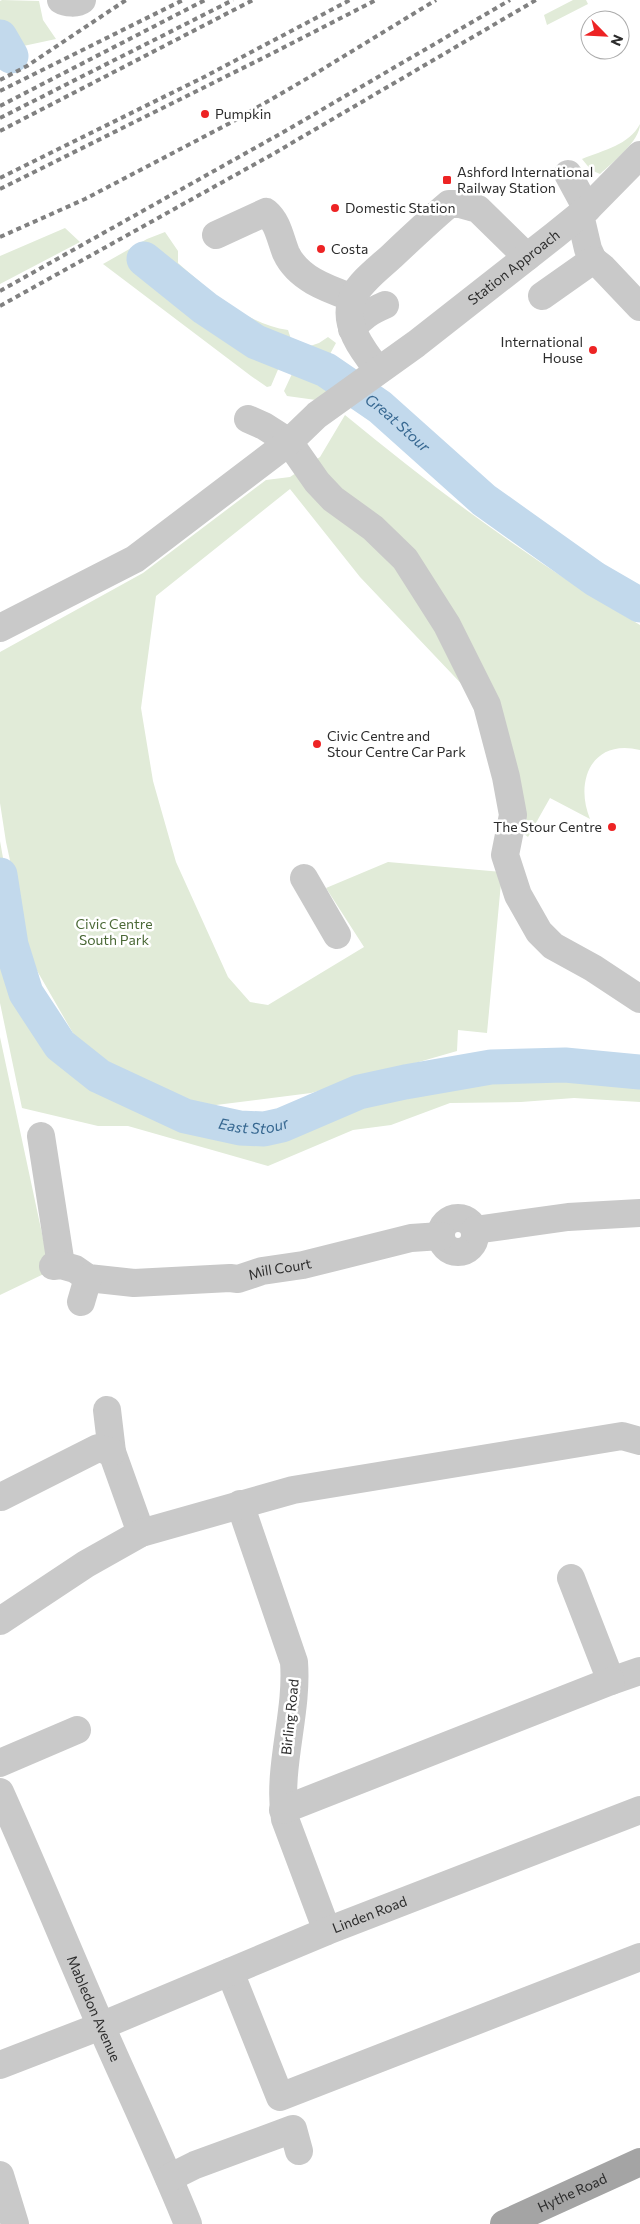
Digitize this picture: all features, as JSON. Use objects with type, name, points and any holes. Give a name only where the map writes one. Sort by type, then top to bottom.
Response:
[{"type":"main road","name":"Hythe Road","points":[[504,2224],[640,2162]]},
{"type":"street","points":[[61,0],[64,2],[79,2],[82,0]]},
{"type":"street","name":"Station Approach","points":[[0,628],[135,560],[289,442],[326,408],[416,344],[584,212],[640,155]]},
{"type":"street","points":[[568,174],[584,212],[588,250],[593,260],[640,307]]},
{"type":"street","points":[[376,372],[352,330],[350,317],[352,298],[367,279],[449,204],[460,204],[478,209],[488,231],[527,257]]},
{"type":"street","points":[[216,234],[266,212],[274,218],[286,253],[295,267],[316,283],[352,298]]},
{"type":"street","points":[[542,296],[593,260]]},
{"type":"street","points":[[352,330],[360,319],[371,311],[385,305]]},
{"type":"street","points":[[248,419],[264,426],[289,442],[317,482],[333,499],[373,528],[405,559],[465,659],[487,705],[514,815],[505,855],[518,895],[539,932],[553,946],[593,968],[640,999]]},
{"type":"street","points":[[304,878],[337,935]]},
{"type":"street","name":"Mill Court","points":[[40,1136],[57,1265],[75,1269],[84,1290],[134,1283],[238,1279],[262,1271],[303,1265],[410,1238],[441,1236],[450,1250],[461,1252],[471,1246],[474,1241],[475,1230],[568,1216],[640,1213]]},
{"type":"street","points":[[107,1410],[112,1452],[141,1533]]},
{"type":"street","points":[[0,1621],[86,1564],[141,1533],[240,1504],[293,1490],[622,1436],[640,1441]]},
{"type":"street","points":[[1,1498],[98,1448],[112,1452]]},
{"type":"street","name":"Birling Road","points":[[240,1504],[294,1662],[296,1682],[285,1762],[283,1810],[327,1931]]},
{"type":"street","points":[[571,1578],[611,1681]]},
{"type":"street","points":[[283,1810],[640,1671]]},
{"type":"street","points":[[0,1763],[77,1730]]},
{"type":"street","name":"Mabledon Avenue","points":[[0,1792],[188,2224]]},
{"type":"street","name":"Linden Road","points":[[0,2064],[101,2026],[327,1931],[640,1810]]},
{"type":"street","points":[[230,1972],[280,2097],[640,1957]]},
{"type":"street","points":[[169,2178],[195,2165],[293,2130],[298,2151]]},
{"type":"street","points":[[0,2175],[15,2224]]},
{"type":"green space","points":[[573,0],[586,0],[588,4],[547,25],[544,15]]},
{"type":"green space","points":[[0,1],[39,1],[43,20],[56,39],[0,51]]},
{"type":"green space","points":[[640,124],[639,131],[631,144],[600,174],[591,170],[582,159],[623,142]]},
{"type":"green space","points":[[65,228],[80,242],[0,284],[0,256]]},
{"type":"green space","points":[[165,232],[178,251],[178,263],[215,294],[258,321],[288,330],[291,339],[271,386],[267,387],[251,376],[103,264],[147,239]]},
{"type":"green space","points":[[328,337],[336,343],[330,354],[342,370],[347,364],[352,372],[316,400],[287,396],[284,391],[304,348],[319,343]]},
{"type":"green space","name":"Civic Centre South Park","points":[[345,415],[488,526],[601,602],[640,625],[640,750],[624,748],[610,750],[599,756],[591,765],[586,777],[584,790],[590,819],[550,798],[528,837],[511,824],[471,694],[360,577],[290,489],[156,596],[141,708],[153,781],[176,862],[228,977],[250,1002],[268,1005],[364,947],[326,888],[388,862],[502,872],[487,1033],[458,1030],[457,1051],[311,1093],[200,1107],[144,1091],[85,1054],[32,962],[6,842],[0,803],[0,652],[143,573],[266,480],[290,477],[320,457]]},
{"type":"green space","points":[[0,841],[27,993],[72,1056],[185,1115],[282,1125],[359,1092],[451,1074],[565,1065],[640,1076],[640,1102],[574,1098],[521,1102],[450,1103],[391,1125],[353,1130],[268,1166],[128,1126],[98,1126],[22,1108],[0,1003]]},
{"type":"green space","points":[[0,1037],[50,1271],[0,1295]]},
{"type":"waterway","name":"Great Stour","points":[[0,37],[11,56]]},
{"type":"waterway","name":"Great Stour","points":[[144,259],[205,308],[256,342],[326,370],[380,407],[484,500],[595,579],[640,605]]},
{"type":"waterway","name":"East Stour","points":[[0,875],[11,945],[26,993],[60,1045],[99,1076],[185,1116],[240,1128],[264,1129],[282,1125],[359,1092],[491,1067],[565,1065],[640,1072]]},
{"type":"railway","points":[[0,80],[27,66],[126,0]]},
{"type":"railway","points":[[0,91],[183,0]]},
{"type":"railway","points":[[0,106],[205,0]]},
{"type":"railway","points":[[0,118],[233,0]]},
{"type":"railway","points":[[0,131],[253,0]]},
{"type":"railway","points":[[0,178],[204,77],[350,0]]},
{"type":"railway","points":[[0,189],[376,0]]},
{"type":"railway","points":[[0,237],[85,199],[232,122],[436,0]]},
{"type":"railway","points":[[0,291],[287,130],[510,0]]},
{"type":"railway","points":[[0,306],[273,154],[536,0]]},
{"type":"place","name":"Pumpkin","points":[[205,114]]},
{"type":"place","name":"Ashford International Railway Station","points":[[447,180]]},
{"type":"place","name":"Domestic Station","points":[[335,208]]},
{"type":"place","name":"Costa","points":[[321,249]]},
{"type":"place","name":"International House","points":[[593,350]]},
{"type":"place","name":"Civic Centre and Stour Centre Car Park","points":[[317,744]]},
{"type":"place","name":"The Stour Centre","points":[[612,827]]}]
